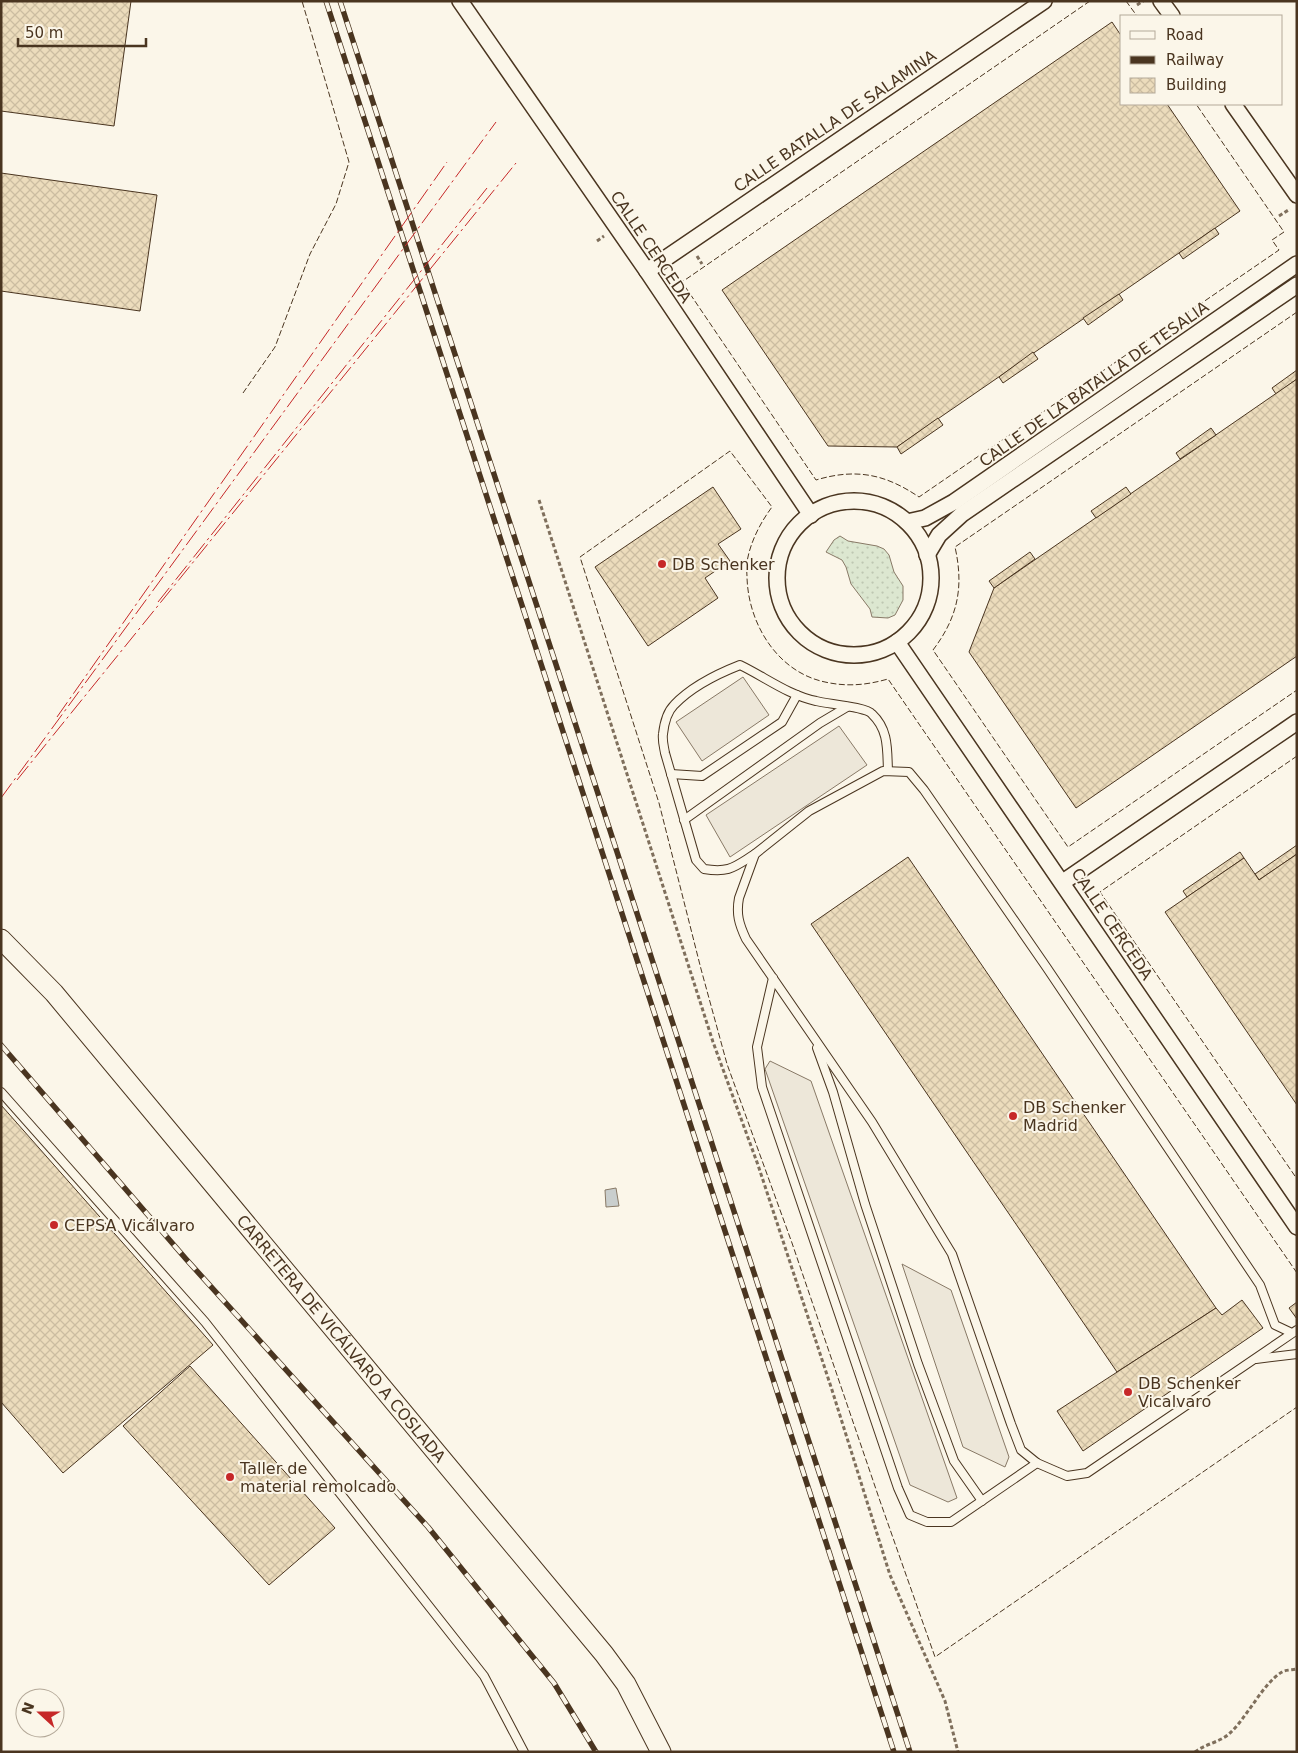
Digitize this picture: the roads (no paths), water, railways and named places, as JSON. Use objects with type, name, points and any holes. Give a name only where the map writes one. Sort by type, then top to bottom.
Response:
[{"type":"street","name":"CALLE CERCEDA","points":[[460,1],[647,271],[811,515]]},
{"type":"street","name":"CALLE BATALLA DE SALAMINA","points":[[647,271],[1044,1]]},
{"type":"street","points":[[1161,1],[1171,15]]},
{"type":"street","points":[[1234,105],[1297,195]]},
{"type":"street","name":"CALLE DE LA BATALLA DE TESALIA","points":[[907,522],[925,518],[954,502],[1297,264]]},
{"type":"street","name":"CALLE DE LA BATALLA DE TESALIA","points":[[927,555],[939,535],[962,514],[1297,285]]},
{"type":"street","points":[[847,502],[860,502],[885,508],[907,522],[915,532],[927,555],[930,571],[930,587],[926,603],[920,618],[910,631],[897,642],[868,654],[836,653],[821,648],[807,639],[786,615],[780,600],[778,584],[778,568],[782,552],[789,538],[799,525],[811,515],[835,504],[847,502]]},
{"type":"street","name":"CALLE CERCEDA","points":[[897,642],[1297,1227]]},
{"type":"street","points":[[1062,882],[1297,722]]},
{"type":"street","name":"CARRETERA DE VICÁLVARO A COSLADA","points":[[1,939],[54,992],[604,1654],[626,1684],[661,1752]]},
{"type":"lane","points":[[888,771],[887,738],[880,721],[870,711],[814,701],[797,695],[786,691],[740,665],[712,678],[673,706],[668,714],[662,735],[665,753],[696,860],[704,869],[720,872],[730,870],[756,854],[809,811],[861,782],[882,771],[909,772],[924,790],[1047,968],[1260,1285],[1275,1325],[1295,1331]]},
{"type":"lane","points":[[671,774],[702,776],[782,722],[797,695]]},
{"type":"lane","points":[[684,820],[820,723],[847,707]]},
{"type":"lane","points":[[756,854],[738,905],[738,924],[772,978],[872,1122],[952,1254],[1021,1450],[1037,1463],[1067,1476],[1087,1473],[1295,1331]]},
{"type":"lane","points":[[772,978],[757,1047],[762,1087],[898,1488],[910,1515],[926,1522],[951,1522],[1037,1463]]},
{"type":"lane","points":[[814,1039],[833,1092],[865,1204],[918,1364],[954,1461],[982,1501]]},
{"type":"lane","points":[[1,1092],[205,1322],[484,1676],[524,1752]]},
{"type":"lane","points":[[1254,1359],[1297,1354]]},
{"type":"railway","points":[[326,1],[894,1752]]},
{"type":"railway","points":[[340,1],[910,1752]]},
{"type":"railway","points":[[1,1045],[186,1259],[428,1527],[554,1683],[596,1752]]},
{"type":"place","name":"DB Schenker","points":[[662,564]]},
{"type":"place","name":"DB Schenker Madrid","points":[[1013,1116]]},
{"type":"place","name":"CEPSA Vicálvaro","points":[[54,1225]]},
{"type":"place","name":"DB Schenker Vicalvaro","points":[[1128,1392]]},
{"type":"place","name":"Taller de material remolcado","points":[[230,1477]]}]
